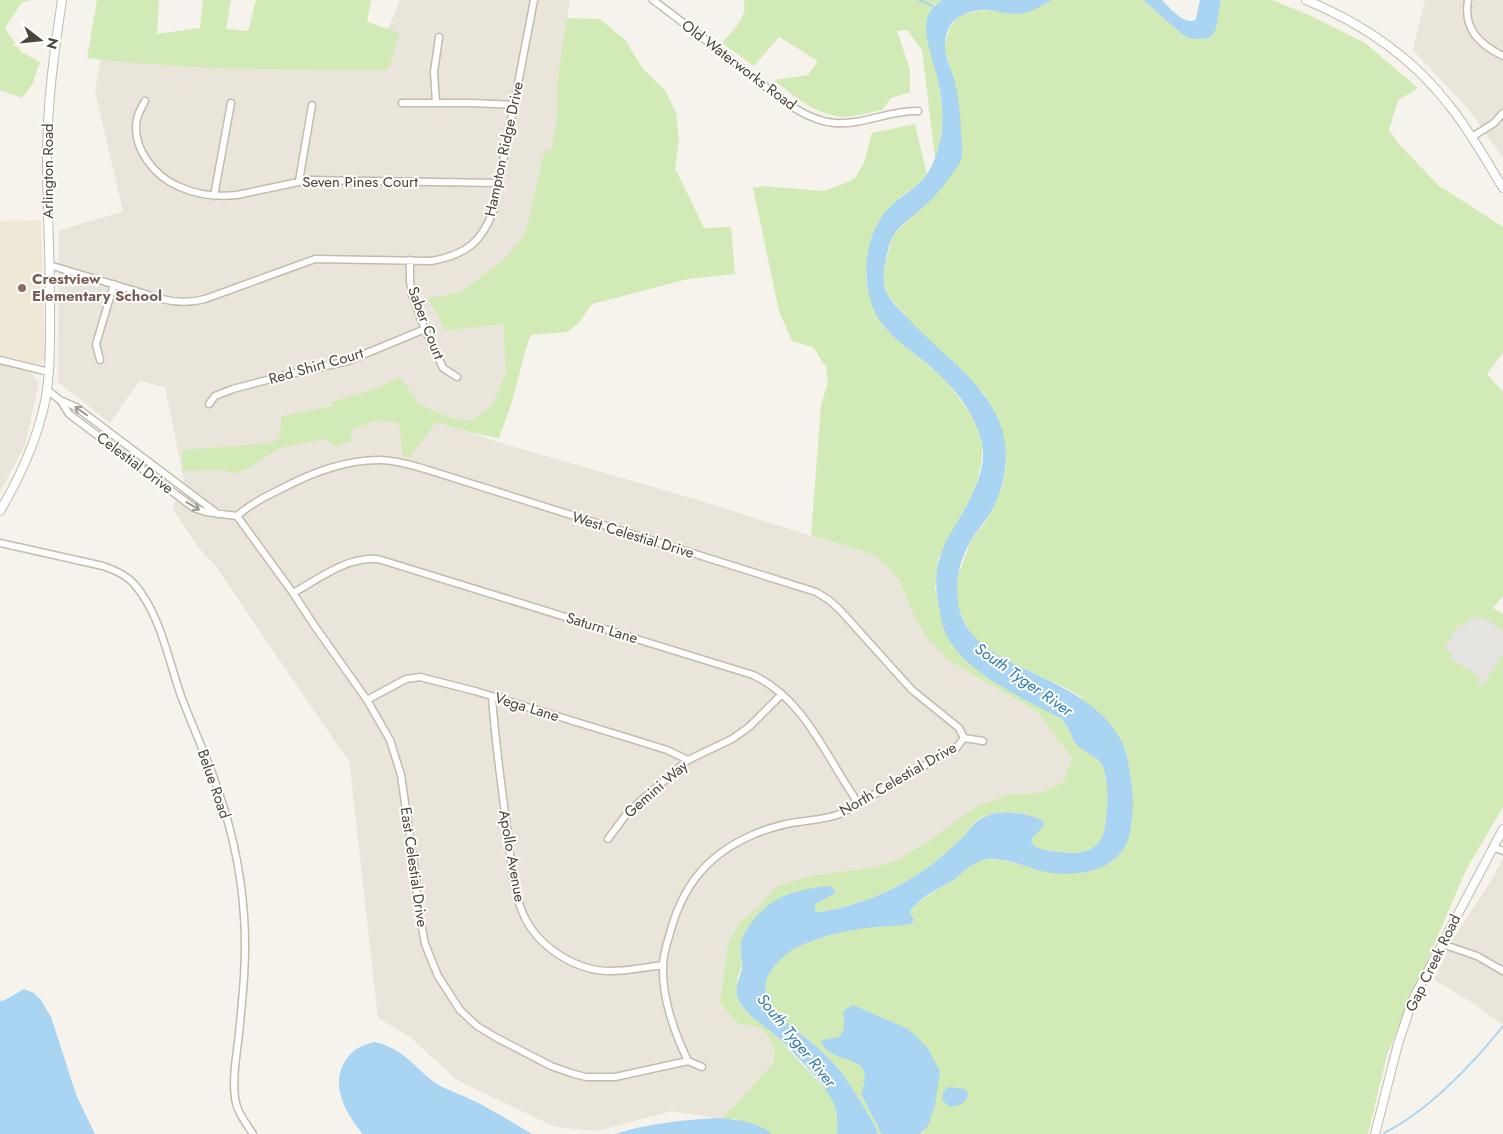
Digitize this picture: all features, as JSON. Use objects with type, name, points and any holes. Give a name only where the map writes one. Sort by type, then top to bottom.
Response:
[{"type":"street","name":"Arlington Road","points":[[0,511],[25,463],[35,438],[47,390],[50,342],[48,124],[52,67],[62,0]]},
{"type":"street","name":"Hampton Ridge Drive","points":[[49,265],[162,299],[174,302],[189,302],[205,299],[316,259],[431,261],[447,258],[462,252],[476,242],[489,222],[494,209],[534,0]]},
{"type":"street","name":"Old Waterworks Road","points":[[652,0],[775,94],[815,118],[829,122],[849,123],[908,111],[918,111]]},
{"type":"street","points":[[1306,0],[1353,22],[1392,48],[1432,84],[1449,104],[1472,137],[1503,188]]},
{"type":"street","points":[[1468,0],[1466,14],[1472,32],[1487,48],[1503,56]]},
{"type":"street","points":[[436,103],[434,72],[439,37]]},
{"type":"street","name":"Seven Pines Court","points":[[145,102],[139,113],[136,127],[139,144],[148,161],[162,177],[176,186],[198,193],[214,196],[237,195],[308,180],[498,183]]},
{"type":"street","points":[[214,196],[231,103]]},
{"type":"street","points":[[402,103],[514,105]]},
{"type":"street","points":[[299,181],[312,105]]},
{"type":"street","points":[[1472,137],[1494,123],[1503,113]]},
{"type":"street","name":"Saber Court","points":[[410,260],[412,295],[425,329],[443,368],[458,377]]},
{"type":"street","points":[[100,360],[96,344],[114,284]]},
{"type":"street","name":"Red Shirt Court","points":[[209,404],[215,396],[233,389],[348,361],[425,329]]},
{"type":"street","points":[[0,360],[49,372]]},
{"type":"street","name":"Celestial Drive","points":[[47,390],[60,400],[76,407],[218,514]]},
{"type":"street","name":"Celestial Drive","points":[[60,400],[69,414],[194,508],[206,512],[237,516]]},
{"type":"street","name":"West Celestial Drive","points":[[237,516],[248,507],[278,490],[337,465],[383,460],[425,469],[816,592],[834,604],[912,690],[959,728],[964,738]]},
{"type":"street","name":"East Celestial Drive","points":[[237,516],[294,593],[314,625],[367,700],[390,740],[401,775],[416,879],[418,908],[425,944],[438,976],[460,1010],[477,1026],[492,1035],[551,1066],[586,1077],[615,1077],[688,1061]]},
{"type":"street","name":"Belue Road","points":[[0,543],[103,566],[116,571],[134,584],[144,597],[155,619],[186,709],[212,774],[231,835],[242,892],[245,936],[244,974],[234,1098],[240,1113],[253,1134]]},
{"type":"street","name":"Saturn Lane","points":[[294,593],[347,563],[357,560],[378,559],[753,674],[773,686],[798,709],[811,726],[859,804]]},
{"type":"street","name":"Vega Lane","points":[[367,700],[406,678],[413,677],[443,682],[658,748],[688,760]]},
{"type":"street","name":"Gemini Way","points":[[608,839],[628,812],[688,760],[732,739],[749,727],[782,694]]},
{"type":"street","name":"Apollo Avenue","points":[[492,696],[495,738],[512,871],[520,906],[531,929],[555,952],[588,968],[611,972],[663,965]]},
{"type":"street","points":[[964,738],[983,741]]},
{"type":"street","name":"North Celestial Drive","points":[[688,1061],[672,1021],[665,989],[663,965],[679,904],[693,880],[710,861],[733,845],[757,833],[792,823],[824,819],[840,814],[957,747],[964,738]]},
{"type":"street","name":"Gap Creek Road","points":[[1375,1134],[1398,1044],[1423,978],[1503,829]]},
{"type":"street","points":[[1493,847],[1503,851]]},
{"type":"street","points":[[1442,944],[1468,952],[1503,971]]},
{"type":"street","points":[[688,1061],[702,1067]]},
{"type":"shaded area","points":[[400,0],[570,0],[557,81],[557,119],[551,149],[544,153],[525,234],[504,259],[460,293],[446,331],[503,324],[506,372],[492,405],[471,421],[424,417],[501,443],[688,497],[873,555],[889,566],[899,580],[912,611],[948,660],[1038,712],[1072,758],[1063,782],[1043,792],[1008,795],[895,861],[877,867],[854,870],[775,888],[760,905],[739,923],[728,944],[720,1003],[737,1023],[762,1028],[774,1046],[774,1062],[722,1119],[672,1111],[598,1131],[555,1127],[457,1080],[410,1037],[378,1018],[349,760],[217,568],[198,547],[172,508],[184,481],[165,387],[139,381],[110,423],[58,382],[59,230],[123,212],[95,91],[102,54],[378,54]]},
{"type":"shaded area","points":[[1425,0],[1503,0],[1503,158],[1470,111],[1413,50]]},
{"type":"shaded area","name":"Crestview Elementary School","points":[[41,220],[45,358],[42,364],[32,364],[0,355],[0,221]]},
{"type":"shaded area","points":[[0,364],[31,372],[39,383],[25,445],[0,492]]},
{"type":"shaded area","points":[[1471,617],[1484,618],[1503,631],[1503,654],[1482,687],[1476,684],[1480,677],[1451,659],[1453,654],[1444,648],[1460,623],[1465,626]]},
{"type":"shaded area","points":[[1503,857],[1503,1025],[1470,1001],[1434,980],[1453,939],[1492,879]]},
{"type":"green space","points":[[0,0],[32,0],[22,2],[5,28],[21,52],[40,62],[32,85],[22,98],[0,90]]},
{"type":"green space","points":[[97,0],[159,0],[157,34],[200,28],[203,0],[231,0],[226,29],[248,31],[256,0],[371,0],[367,22],[400,33],[388,70],[199,67],[87,58]]},
{"type":"green space","points":[[743,0],[942,0],[933,6],[928,41],[937,74],[943,113],[940,142],[935,158],[922,50],[907,30],[897,31],[910,70],[910,92],[891,98],[882,110],[849,117],[834,116],[806,104],[774,80],[808,75],[818,61],[779,37],[754,66],[722,43],[742,18],[744,12]]},
{"type":"green space","points":[[1052,0],[1143,0],[1183,35],[1216,29],[1221,0],[1272,0],[1309,15],[1365,43],[1418,88],[1398,100],[1389,130],[1398,143],[1438,185],[1503,227],[1503,352],[1487,374],[1503,392],[1503,596],[1493,608],[1503,614],[1503,807],[1466,870],[1387,1055],[1368,1134],[878,1134],[874,1123],[839,1070],[827,1056],[783,1019],[771,1004],[765,989],[766,982],[773,968],[790,951],[812,941],[840,933],[866,927],[908,923],[914,920],[910,912],[917,903],[976,862],[988,859],[1004,860],[1047,872],[1101,867],[1121,853],[1127,842],[1132,825],[1132,781],[1081,697],[998,656],[973,636],[964,621],[958,607],[956,591],[958,576],[971,540],[984,524],[1003,484],[1006,465],[1001,426],[985,395],[922,334],[890,298],[885,288],[883,274],[892,237],[941,189],[954,81],[944,47],[951,25],[958,17],[972,12],[986,10],[1013,14],[1044,5]]},
{"type":"green space","points":[[567,18],[600,19],[625,40],[643,69],[665,90],[676,113],[679,141],[675,168],[704,228],[731,227],[735,274],[688,279],[592,304],[578,324],[567,332],[531,335],[512,402],[499,438],[477,434],[436,422],[410,457],[403,456],[399,423],[378,420],[350,430],[352,441],[335,447],[326,439],[279,448],[249,468],[234,474],[225,470],[183,471],[182,450],[264,444],[279,440],[282,416],[333,406],[331,402],[370,391],[400,377],[419,404],[453,419],[471,421],[492,405],[506,372],[503,324],[446,331],[428,298],[460,293],[504,259],[525,234],[544,152],[551,149],[557,119],[557,81]]},
{"type":"green space","points":[[915,124],[927,175],[899,198],[869,247],[866,279],[882,325],[945,379],[969,412],[976,425],[983,446],[975,490],[938,559],[935,589],[949,640],[960,654],[987,677],[1062,719],[1078,746],[1100,762],[1106,777],[1106,821],[1102,837],[1095,846],[1079,853],[1067,853],[1041,849],[1032,844],[1031,841],[1043,821],[1021,813],[990,814],[972,825],[964,836],[926,869],[885,892],[832,910],[819,912],[815,911],[815,904],[834,894],[835,891],[766,907],[748,928],[740,947],[742,964],[737,981],[741,1005],[775,1035],[828,1092],[835,1105],[837,1120],[837,1134],[772,1134],[736,1119],[722,1119],[774,1062],[774,1046],[762,1028],[737,1023],[720,1003],[728,944],[739,923],[760,905],[775,887],[810,876],[877,867],[895,861],[929,841],[977,806],[1008,795],[1043,792],[1063,782],[1072,758],[1038,712],[948,660],[926,636],[912,611],[899,580],[888,566],[873,555],[811,535],[821,405],[828,382],[826,367],[813,347],[792,341],[779,311],[753,188],[762,186],[824,191],[846,183],[855,178],[864,163],[872,133]]},
{"type":"water","name":"South Tyger River","points":[[942,0],[1052,0],[1020,14],[988,10],[973,11],[958,17],[951,24],[946,37],[945,50],[959,102],[961,159],[957,168],[938,193],[901,226],[895,234],[890,244],[884,267],[884,284],[890,298],[920,331],[980,389],[1000,424],[1005,443],[1005,468],[1000,492],[990,513],[970,542],[959,570],[957,590],[960,610],[968,628],[987,648],[1002,658],[1062,687],[1090,704],[1112,726],[1121,740],[1128,760],[1133,806],[1128,840],[1122,851],[1105,866],[1082,873],[1070,874],[1046,872],[1002,860],[982,860],[973,864],[914,906],[910,912],[914,920],[911,924],[855,929],[814,940],[790,951],[773,968],[766,982],[765,989],[771,1004],[790,1026],[827,1056],[839,1070],[874,1123],[878,1134],[837,1134],[835,1107],[824,1087],[790,1049],[744,1009],[738,999],[737,986],[742,968],[741,942],[752,922],[768,906],[786,895],[796,892],[832,887],[835,891],[834,894],[815,904],[815,911],[819,912],[845,907],[883,893],[907,881],[937,861],[976,822],[995,813],[1012,812],[1029,815],[1043,821],[1044,826],[1031,841],[1034,846],[1050,851],[1079,853],[1095,846],[1101,838],[1107,810],[1107,787],[1103,768],[1098,760],[1078,746],[1062,719],[985,676],[958,653],[947,636],[941,620],[937,595],[938,564],[945,545],[980,475],[983,453],[982,443],[973,419],[960,398],[935,370],[886,329],[875,312],[868,291],[868,255],[874,231],[886,211],[925,177],[932,166],[942,133],[943,116],[941,100],[926,23],[929,14]]},
{"type":"water","points":[[1143,0],[1162,0],[1180,17],[1193,21],[1196,19],[1200,0],[1221,0],[1216,29],[1210,38],[1193,39],[1183,35]]},
{"type":"water","points":[[24,989],[34,993],[41,1000],[51,1017],[77,1097],[95,1134],[0,1134],[0,1001]]},
{"type":"water","points":[[853,1005],[908,1029],[927,1047],[940,1071],[935,1105],[928,1126],[919,1134],[882,1134],[861,1094],[865,1080],[864,1071],[852,1061],[828,1051],[822,1044],[822,1040],[840,1037],[844,1027],[843,1011]]},
{"type":"water","points":[[374,1042],[401,1054],[437,1084],[480,1104],[532,1134],[363,1134],[345,1107],[339,1087],[339,1077],[342,1067],[353,1051]]},
{"type":"water","points":[[948,1087],[965,1089],[968,1092],[967,1098],[961,1105],[950,1107],[942,1100],[944,1091]]},
{"type":"water","points":[[718,1118],[754,1124],[772,1134],[615,1134],[653,1125]]},
{"type":"waterway","points":[[919,0],[933,6]]},
{"type":"waterway","points":[[1384,1133],[1433,1100],[1478,1056],[1503,1026]]},
{"type":"place","name":"Crestview Elementary School","points":[[22,288]]}]
